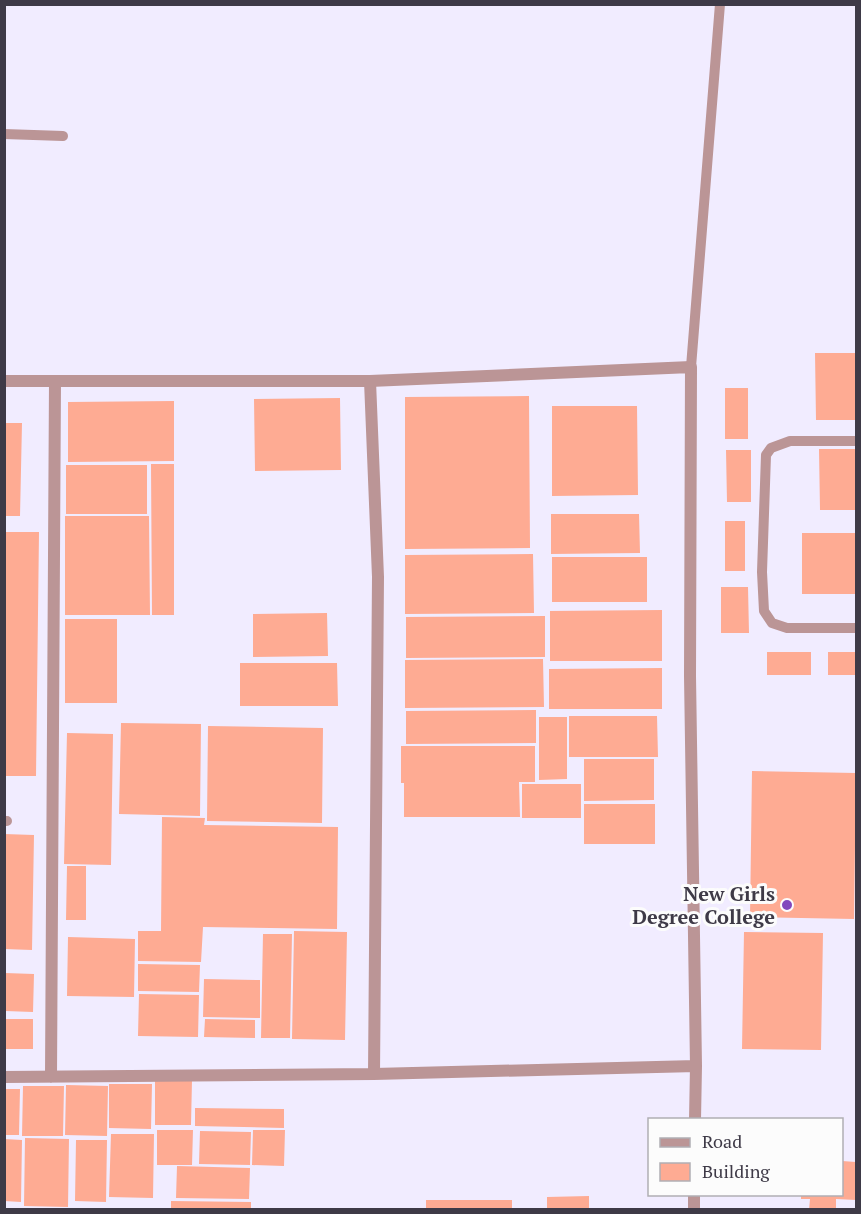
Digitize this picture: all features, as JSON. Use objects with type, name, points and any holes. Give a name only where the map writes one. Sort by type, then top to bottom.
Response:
[{"type":"street","points":[[4,381],[370,381],[691,367],[690,675],[695,1118]]},
{"type":"street","points":[[51,1077],[55,381]]},
{"type":"street","points":[[370,381],[378,577],[374,1074]]},
{"type":"street","points":[[4,1077],[374,1074],[696,1066]]},
{"type":"lane","points":[[691,367],[720,4]]},
{"type":"lane","points":[[4,134],[63,136]]},
{"type":"lane","points":[[856,441],[790,441],[771,448],[766,455],[762,572],[764,611],[772,623],[787,628],[856,628]]},
{"type":"building","points":[[815,353],[856,353],[856,420],[816,420]]},
{"type":"building","points":[[725,388],[748,388],[748,439],[725,439]]},
{"type":"building","points":[[529,396],[530,548],[405,549],[405,397]]},
{"type":"building","points":[[340,398],[341,470],[255,471],[254,399]]},
{"type":"building","points":[[174,401],[174,461],[68,462],[68,402]]},
{"type":"building","points":[[552,406],[637,406],[638,495],[552,496]]},
{"type":"building","points":[[4,423],[22,423],[20,516],[4,516]]},
{"type":"building","points":[[819,449],[856,449],[856,510],[820,510]]},
{"type":"building","points":[[726,450],[751,450],[751,502],[727,502]]},
{"type":"building","points":[[151,464],[174,464],[174,615],[152,615]]},
{"type":"building","points":[[66,465],[147,465],[147,514],[66,514]]},
{"type":"building","points":[[551,514],[639,514],[640,553],[551,554]]},
{"type":"building","points":[[65,516],[149,516],[150,615],[65,615]]},
{"type":"building","points":[[725,521],[745,521],[745,571],[725,571]]},
{"type":"building","points":[[4,532],[39,532],[36,776],[4,776]]},
{"type":"building","points":[[802,533],[856,533],[856,594],[802,594]]},
{"type":"building","points":[[533,554],[534,613],[405,614],[405,555]]},
{"type":"building","points":[[552,557],[647,557],[647,602],[552,602]]},
{"type":"building","points":[[721,587],[748,587],[749,633],[721,633]]},
{"type":"building","points":[[662,610],[662,661],[550,661],[550,611]]},
{"type":"building","points":[[327,613],[328,656],[253,657],[253,614]]},
{"type":"building","points":[[545,616],[545,657],[406,658],[406,617]]},
{"type":"building","points":[[65,619],[117,619],[117,703],[65,703]]},
{"type":"building","points":[[767,652],[811,652],[811,675],[767,675]]},
{"type":"building","points":[[828,652],[856,652],[856,675],[828,675]]},
{"type":"building","points":[[543,659],[544,707],[405,708],[405,660]]},
{"type":"building","points":[[240,663],[337,663],[338,706],[240,706]]},
{"type":"building","points":[[662,668],[662,709],[549,709],[549,669]]},
{"type":"building","points":[[536,710],[536,743],[406,744],[406,711]]},
{"type":"building","points":[[569,716],[657,716],[658,757],[569,757]]},
{"type":"building","points":[[539,717],[567,717],[567,779],[539,780]]},
{"type":"building","points":[[121,723],[201,724],[200,816],[119,814]]},
{"type":"building","points":[[208,726],[323,728],[322,823],[207,821]]},
{"type":"building","points":[[67,733],[113,734],[111,865],[64,864]]},
{"type":"building","points":[[401,746],[535,746],[535,782],[519,782],[520,817],[404,817]]},
{"type":"building","points":[[584,759],[654,759],[654,800],[584,801]]},
{"type":"building","points":[[752,771],[856,773],[854,919],[750,917]]},
{"type":"building","points":[[522,784],[581,784],[581,818],[522,818]]},
{"type":"building","points":[[584,804],[655,804],[655,844],[584,844]]},
{"type":"building","points":[[162,817],[205,818],[204,825],[338,827],[337,929],[203,927],[201,962],[138,961],[138,931],[161,931]]},
{"type":"building","points":[[4,834],[34,835],[32,950],[4,949]]},
{"type":"building","points":[[67,866],[86,866],[86,920],[66,920]]},
{"type":"building","points":[[294,931],[347,932],[345,1040],[292,1039]]},
{"type":"building","points":[[744,932],[823,933],[821,1050],[742,1049]]},
{"type":"building","points":[[263,934],[292,934],[290,1038],[261,1038]]},
{"type":"building","points":[[68,937],[135,939],[134,997],[67,996]]},
{"type":"building","points":[[138,964],[200,965],[199,992],[138,991]]},
{"type":"building","points":[[5,973],[34,974],[33,1012],[5,1011]]},
{"type":"building","points":[[204,979],[260,980],[260,1018],[203,1017]]},
{"type":"building","points":[[139,994],[199,995],[198,1037],[138,1036]]},
{"type":"building","points":[[4,1019],[33,1019],[33,1049],[4,1049]]},
{"type":"building","points":[[205,1019],[255,1020],[255,1038],[204,1037]]},
{"type":"building","points":[[155,1079],[192,1080],[191,1125],[155,1125]]},
{"type":"building","points":[[109,1084],[152,1084],[151,1129],[109,1128]]},
{"type":"building","points":[[66,1085],[108,1086],[107,1136],[65,1135]]},
{"type":"building","points":[[23,1086],[64,1086],[63,1136],[22,1136]]},
{"type":"building","points":[[4,1089],[20,1089],[19,1135],[4,1135]]},
{"type":"building","points":[[195,1108],[284,1109],[284,1128],[195,1126]]},
{"type":"building","points":[[157,1130],[193,1130],[192,1165],[157,1165]]},
{"type":"building","points":[[253,1130],[285,1130],[284,1166],[252,1165]]},
{"type":"building","points":[[200,1131],[251,1132],[250,1165],[199,1164]]},
{"type":"building","points":[[111,1134],[154,1134],[153,1198],[109,1197]]},
{"type":"building","points":[[25,1138],[69,1139],[68,1207],[24,1206]]},
{"type":"building","points":[[4,1139],[22,1140],[21,1202],[4,1201]]},
{"type":"building","points":[[76,1140],[107,1140],[106,1202],[75,1201]]},
{"type":"building","points":[[843,1161],[856,1162],[856,1200],[836,1199],[836,1210],[809,1210],[810,1199],[801,1199],[801,1196],[843,1196]]},
{"type":"building","points":[[177,1166],[250,1168],[249,1199],[176,1198]]},
{"type":"building","points":[[589,1196],[589,1210],[547,1210],[547,1197]]},
{"type":"building","points":[[426,1200],[512,1200],[512,1210],[426,1210]]},
{"type":"building","points":[[171,1201],[251,1202],[251,1210],[171,1210]]},
{"type":"place","name":"New Girls Degree College","points":[[787,905]]}]
